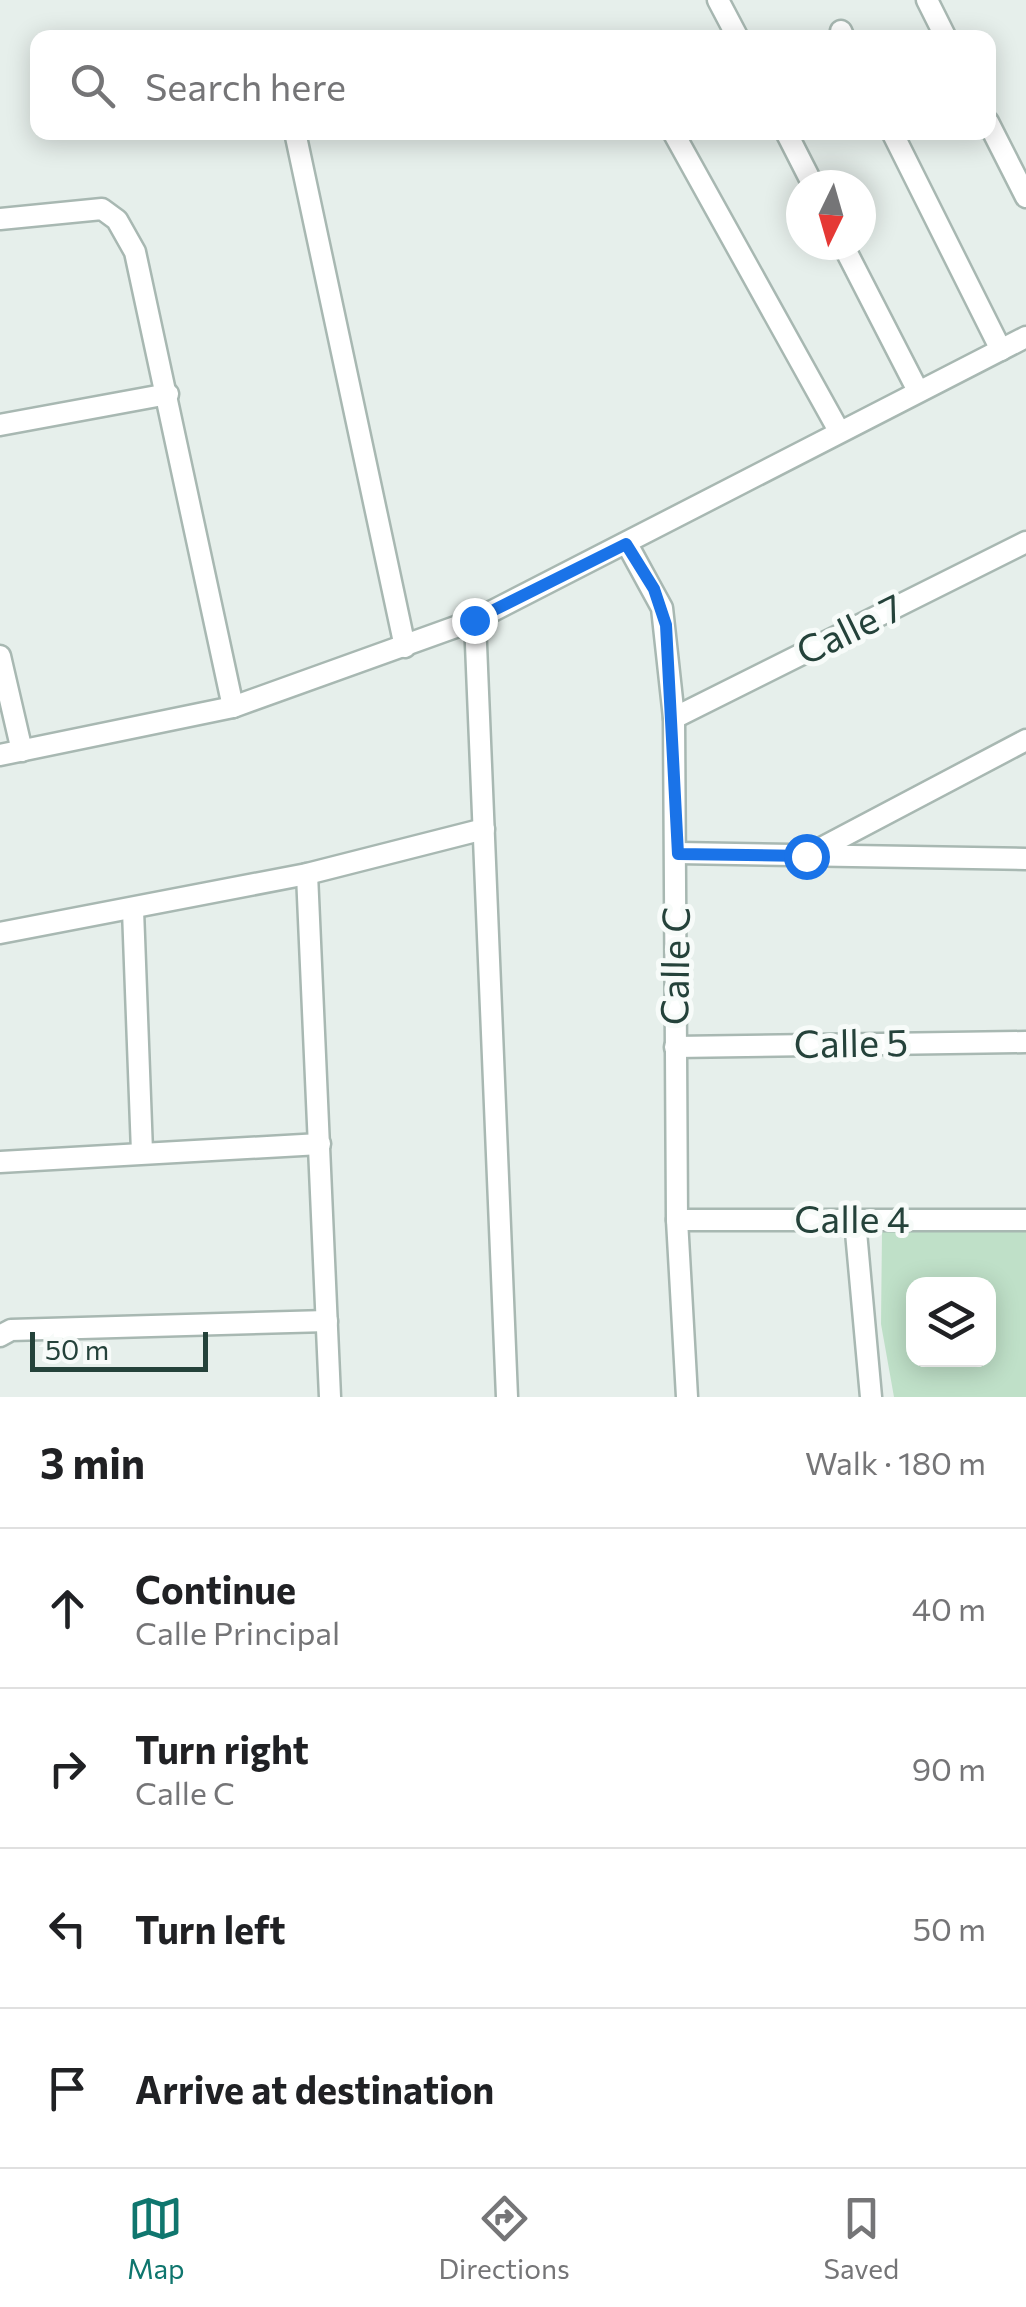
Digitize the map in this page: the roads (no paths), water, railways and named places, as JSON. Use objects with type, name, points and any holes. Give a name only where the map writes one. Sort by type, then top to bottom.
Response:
[{"type":"street","points":[[718,0],[734,30]]},
{"type":"street","points":[[927,0],[942,30]]},
{"type":"street","points":[[996,138],[1026,197]]},
{"type":"street","points":[[298,140],[405,647]]},
{"type":"street","points":[[677,140],[839,431]]},
{"type":"street","points":[[790,140],[805,170]]},
{"type":"street","points":[[896,140],[1001,350]]},
{"type":"street","points":[[0,220],[102,209],[117,220],[136,252],[233,707]]},
{"type":"street","points":[[851,260],[918,392]]},
{"type":"street","points":[[0,756],[233,707],[474,620],[1026,337]]},
{"type":"street","points":[[0,425],[168,394]]},
{"type":"street","name":"Calle 7","points":[[674,718],[1026,542]]},
{"type":"street","name":"Calle C","points":[[626,544],[662,608],[674,718],[678,854],[677,1220],[687,1397]]},
{"type":"street","points":[[474,620],[507,1397]]},
{"type":"street","points":[[0,656],[22,751]]},
{"type":"street","points":[[806,856],[1026,740]]},
{"type":"street","points":[[0,933],[307,874],[484,830]]},
{"type":"street","points":[[678,854],[1026,859]]},
{"type":"street","points":[[307,874],[330,1397]]},
{"type":"street","points":[[133,910],[142,1152]]},
{"type":"street","name":"Calle 5","points":[[675,1046],[1026,1042]]},
{"type":"street","points":[[0,1162],[320,1144]]},
{"type":"street","name":"Calle 4","points":[[677,1220],[1026,1220]]},
{"type":"street","points":[[855,1221],[871,1397]]},
{"type":"street","points":[[0,1336],[11,1330],[327,1321]]}]
